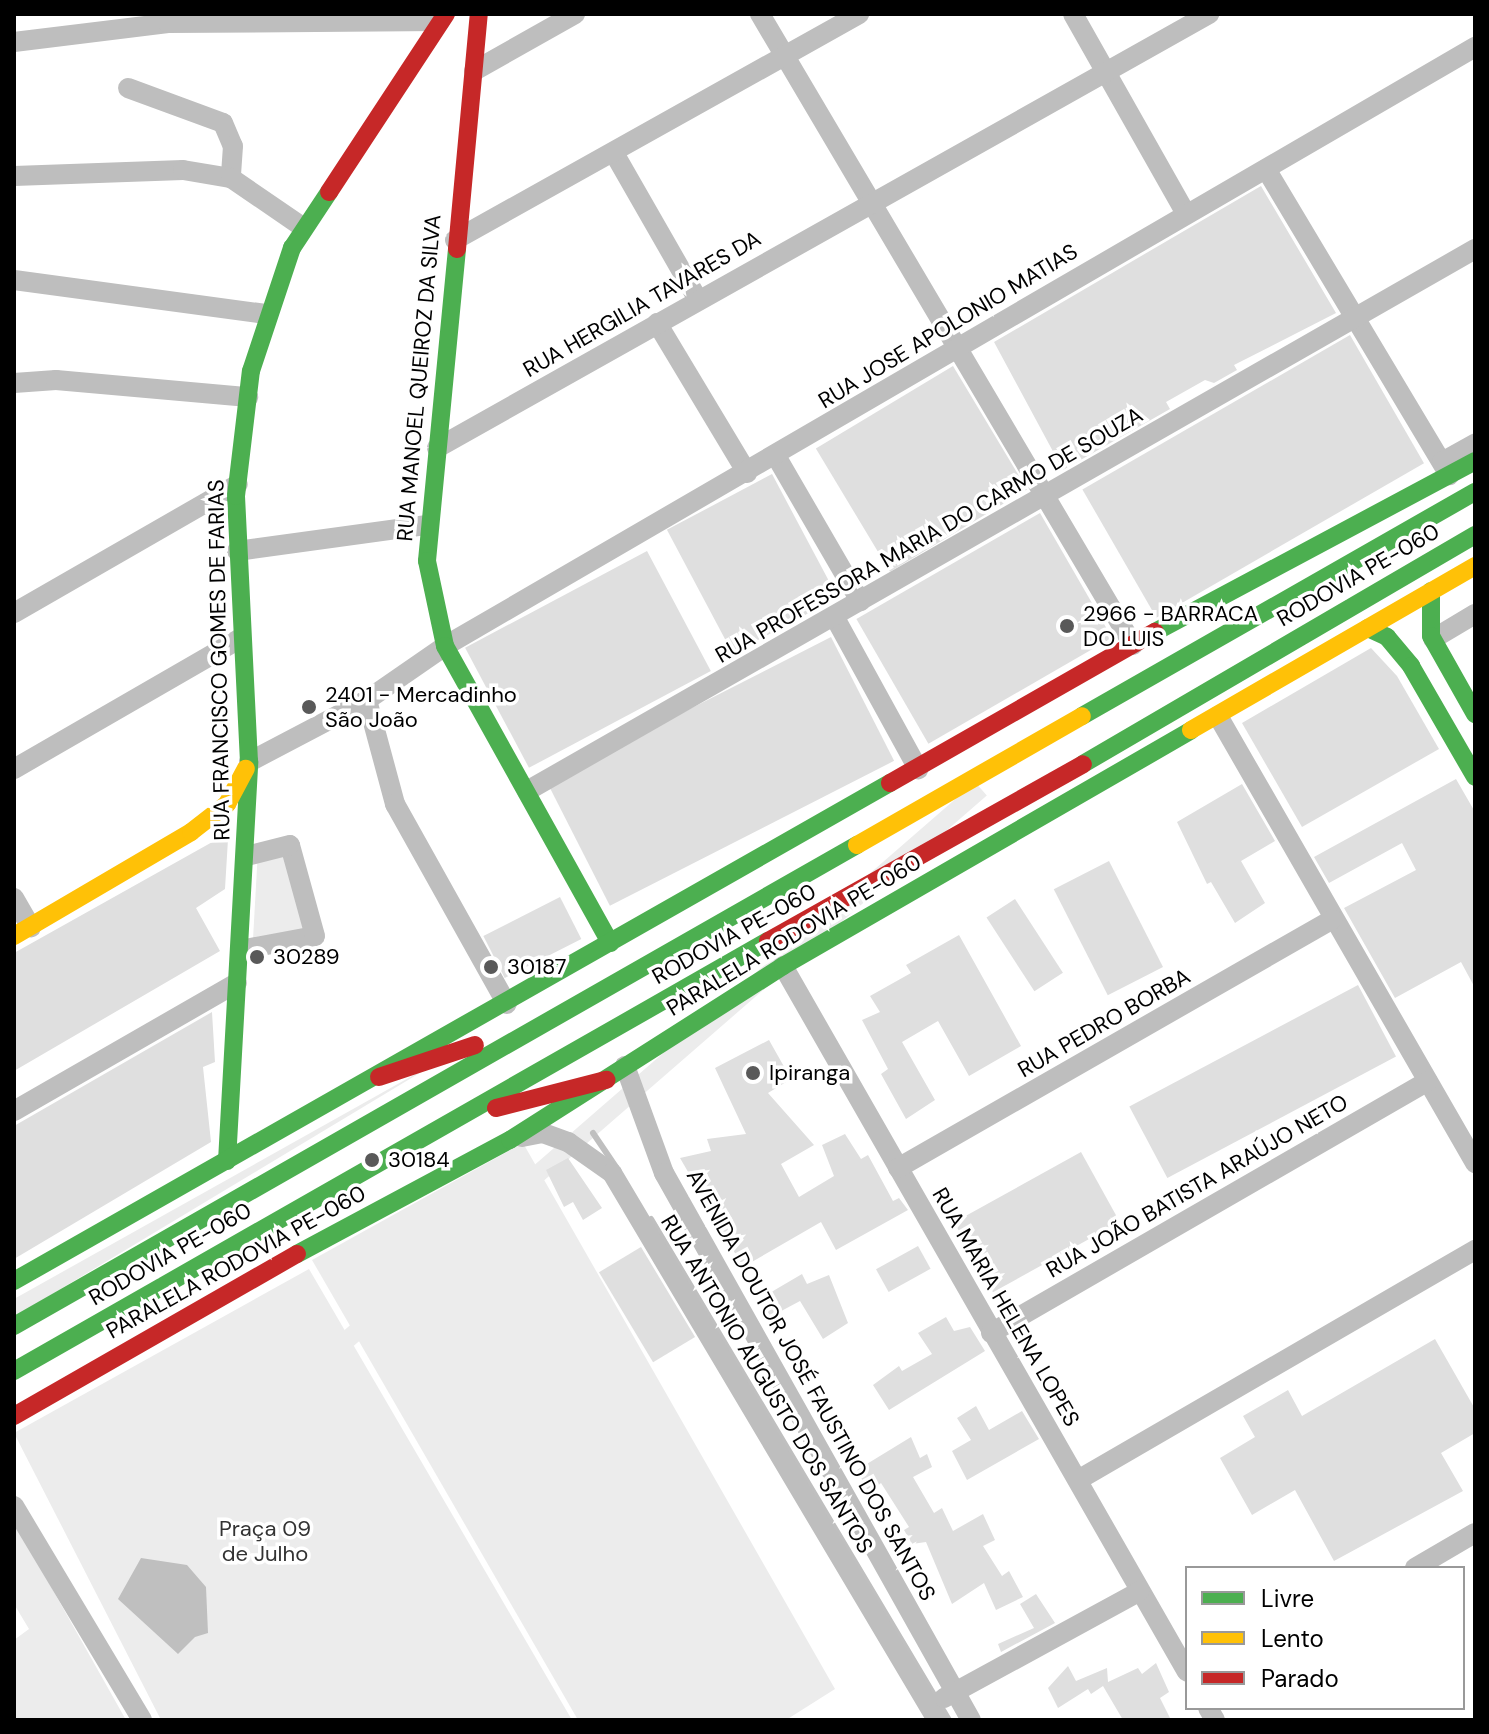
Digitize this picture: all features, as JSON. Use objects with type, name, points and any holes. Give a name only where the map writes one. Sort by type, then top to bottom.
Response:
[{"type":"main road","name":"RUA MANOEL QUEIROZ DA SILVA","points":[[479,14],[427,525],[434,607],[445,646],[610,943]]},
{"type":"main road","points":[[439,24],[465,48],[474,71]]},
{"type":"main road","name":"RUA FRANCISCO GOMES DE FARIAS","points":[[227,1161],[227,1118],[247,848],[249,762],[239,639],[237,551],[238,484],[248,397],[266,314],[304,228],[439,24]]},
{"type":"main road","points":[[14,1281],[956,750],[1133,645],[1445,469],[1475,461]]},
{"type":"main road","name":"RODOVIA PE-060","points":[[14,1326],[1475,492]]},
{"type":"main road","name":"RODOVIA PE-060","points":[[14,1371],[1008,808],[1475,535]]},
{"type":"main road","name":"PARALELA RODOVIA PE-060","points":[[14,1416],[233,1289],[510,1140],[783,966],[1475,566]]},
{"type":"main road","points":[[1431,591],[1433,639],[1475,714]]},
{"type":"main road","points":[[1368,628],[1387,637],[1411,666],[1475,777]]},
{"type":"main road","points":[[956,750],[986,771],[1008,808],[1005,840]]},
{"type":"main road","points":[[22,932],[191,832],[227,804],[249,762]]},
{"type":"main road","points":[[191,832],[219,829],[247,848]]},
{"type":"main road","points":[[379,1077],[545,1022]]},
{"type":"main road","points":[[456,1118],[606,1080]]},
{"type":"street","points":[[474,71],[575,14]]},
{"type":"street","points":[[760,14],[1133,645]]},
{"type":"street","points":[[455,240],[859,14]]},
{"type":"street","points":[[1073,14],[1185,212]]},
{"type":"street","name":"RUA HERGILIA TAVARES DA","points":[[437,448],[697,298],[1209,14]]},
{"type":"street","points":[[14,42],[168,23],[439,24]]},
{"type":"street","name":"RUA JOSE APOLONIO MATIAS","points":[[249,762],[367,700],[445,646],[958,350],[1185,212],[1266,169],[1475,47]]},
{"type":"street","points":[[128,88],[223,123],[233,146],[231,178]]},
{"type":"street","points":[[614,153],[697,298]]},
{"type":"street","points":[[1266,169],[1445,469],[1475,444]]},
{"type":"street","points":[[14,176],[183,170],[231,178],[304,228]]},
{"type":"street","name":"RUA PROFESSORA MARIA DO CARMO DE SOUZA","points":[[527,791],[1045,499],[1475,249]]},
{"type":"street","points":[[14,280],[266,314]]},
{"type":"street","points":[[657,323],[747,473]]},
{"type":"street","points":[[14,383],[56,380],[248,397]]},
{"type":"street","points":[[776,456],[860,601]]},
{"type":"street","points":[[14,613],[238,484]]},
{"type":"street","points":[[237,551],[427,525]]},
{"type":"street","points":[[1433,639],[1475,614]]},
{"type":"street","points":[[834,616],[918,769]]},
{"type":"street","points":[[14,769],[239,639]]},
{"type":"street","points":[[367,700],[395,804],[507,1004]]},
{"type":"street","points":[[1218,716],[1475,1163]]},
{"type":"street","points":[[240,950],[314,938],[290,845],[247,848]]},
{"type":"street","points":[[14,898],[22,932]]},
{"type":"street","name":"RUA PEDRO BORBA","points":[[898,1168],[1333,919]]},
{"type":"street","name":"RUA MARIA HELENA LOPES","points":[[783,966],[1185,1669]]},
{"type":"street","points":[[14,1111],[237,983]]},
{"type":"street","name":"AVENIDA DOUTOR JOSÉ FAUSTINO DOS SANTOS","points":[[625,1066],[664,1173],[942,1703],[971,1720]]},
{"type":"street","name":"RUA JOÃO BATISTA ARAÚJO NETO","points":[[991,1333],[1428,1081]]},
{"type":"street","name":"RUA ANTONIO AUGUSTO DOS SANTOS","points":[[510,1140],[543,1133],[588,1154],[612,1173],[942,1703]]},
{"type":"street","points":[[1078,1480],[1475,1250]]},
{"type":"street","points":[[14,1506],[142,1720]]},
{"type":"street","points":[[1418,1566],[1475,1533]]},
{"type":"street","points":[[942,1703],[1140,1591]]},
{"type":"green space","points":[[975,782],[987,796],[149,1524],[137,1510]]},
{"type":"green space","points":[[292,842],[324,942],[252,957],[258,850]]},
{"type":"green space","points":[[453,1053],[14,1317],[14,1299]]},
{"type":"green space","points":[[523,1143],[835,1689],[786,1720],[578,1720],[312,1260]]},
{"type":"green space","name":"Praça 09 de Julho","points":[[309,1269],[572,1720],[161,1720],[14,1433]]},
{"type":"green space","points":[[14,1521],[126,1720],[14,1720],[14,1640],[29,1629],[14,1604]]},
{"type":"shaded area","points":[[141,1558],[187,1565],[206,1587],[208,1633],[195,1637],[178,1654],[118,1599]]},
{"type":"building","points":[[1261,186],[1336,313],[1234,365],[1237,370],[1214,383],[1205,380],[1166,402],[1170,409],[1063,470],[994,342]]},
{"type":"building","points":[[1350,335],[1424,463],[1156,618],[1082,490]]},
{"type":"building","points":[[953,366],[1027,489],[890,572],[816,448]]},
{"type":"building","points":[[772,474],[838,598],[733,653],[667,530]]},
{"type":"building","points":[[1040,513],[1112,638],[928,744],[856,619]]},
{"type":"building","points":[[647,551],[711,671],[529,768],[465,648]]},
{"type":"building","points":[[831,637],[894,761],[610,906],[547,782]]},
{"type":"building","points":[[1371,648],[1397,676],[1439,749],[1302,827],[1242,723]]},
{"type":"building","points":[[1456,779],[1475,812],[1475,988],[1461,962],[1395,998],[1344,908],[1416,870],[1402,843],[1329,883],[1314,857]]},
{"type":"building","points":[[1242,784],[1275,841],[1241,861],[1265,903],[1235,923],[1211,882],[1207,884],[1177,822]]},
{"type":"building","points":[[223,836],[228,839],[225,889],[196,908],[220,951],[14,1071],[14,953]]},
{"type":"building","points":[[1109,861],[1163,967],[1108,995],[1054,889]]},
{"type":"building","points":[[560,897],[581,939],[505,978],[483,936]]},
{"type":"building","points":[[1015,899],[1063,973],[1034,991],[986,918]]},
{"type":"building","points":[[959,935],[1021,1046],[969,1076],[938,1021],[902,1042],[935,1100],[906,1119],[881,1074],[888,1069],[862,1020],[880,1012],[870,996],[911,973],[906,965]]},
{"type":"building","points":[[1358,985],[1396,1057],[1167,1178],[1129,1107]]},
{"type":"building","points":[[212,1012],[215,1062],[203,1067],[211,1142],[14,1259],[14,1126]]},
{"type":"building","points":[[769,1040],[791,1079],[768,1093],[814,1145],[781,1164],[799,1197],[834,1176],[822,1145],[845,1134],[861,1159],[868,1155],[893,1201],[899,1198],[908,1210],[836,1250],[821,1222],[743,1267],[680,1158],[711,1151],[707,1139],[746,1134],[715,1068]]},
{"type":"building","points":[[1081,1152],[1120,1222],[993,1292],[954,1222]]},
{"type":"building","points":[[568,1158],[602,1208],[583,1220],[573,1202],[564,1207],[546,1170]]},
{"type":"building","points":[[918,1246],[931,1269],[889,1292],[876,1269]]},
{"type":"building","points":[[641,1247],[695,1337],[653,1362],[599,1272]]},
{"type":"building","points":[[802,1274],[807,1284],[829,1275],[848,1323],[823,1339],[800,1301],[770,1317],[761,1298]]},
{"type":"building","points":[[946,1317],[954,1331],[970,1327],[985,1351],[889,1410],[873,1385],[899,1366],[902,1371],[932,1354],[918,1333]]},
{"type":"building","points":[[1435,1339],[1475,1409],[1475,1433],[1441,1453],[1463,1491],[1334,1561],[1295,1490],[1252,1515],[1220,1458],[1255,1437],[1243,1416],[1288,1390],[1302,1416]]},
{"type":"building","points":[[976,1406],[989,1430],[1022,1411],[1039,1439],[967,1480],[952,1451],[971,1440],[957,1418]]},
{"type":"building","points":[[911,1437],[920,1458],[927,1454],[932,1467],[913,1477],[934,1513],[942,1508],[953,1531],[983,1514],[995,1540],[983,1546],[1002,1576],[1009,1571],[1023,1597],[996,1610],[984,1583],[952,1604],[926,1542],[912,1544],[904,1530],[909,1527],[881,1483],[869,1493],[857,1470]]},
{"type":"building","points":[[1036,1594],[1055,1623],[1001,1652],[998,1644],[1034,1628],[1020,1604]]},
{"type":"building","points":[[1156,1663],[1169,1692],[1160,1698],[1171,1720],[1123,1720],[1103,1686],[1091,1694],[1088,1689],[1058,1708],[1048,1688],[1068,1666],[1076,1681],[1107,1668],[1108,1682],[1138,1668],[1142,1674]]},
{"type":"waterway","points":[[593,1133],[616,1167]]},
{"type":"waterway","points":[[651,1219],[949,1720]]},
{"type":"traffic: fast","points":[[227,1161],[249,762],[236,496],[251,371],[292,248],[329,192]]},
{"type":"traffic: fast","points":[[457,249],[427,561],[445,646],[610,943]]},
{"type":"traffic: fast","points":[[1155,632],[1475,461]]},
{"type":"traffic: fast","points":[[1082,716],[1475,492]]},
{"type":"traffic: fast","points":[[1083,764],[1475,535]]},
{"type":"traffic: fast","points":[[1431,591],[1431,636],[1475,714]]},
{"type":"traffic: fast","points":[[1368,628],[1387,637],[1411,666],[1475,777]]},
{"type":"traffic: fast","points":[[297,1254],[510,1140],[783,966],[1191,730]]},
{"type":"traffic: fast","points":[[14,1281],[890,783]]},
{"type":"traffic: fast","points":[[14,1326],[857,845]]},
{"type":"traffic: fast","points":[[14,1371],[768,941]]},
{"type":"traffic: slow","points":[[1191,730],[1475,566]]},
{"type":"traffic: slow","points":[[857,845],[1082,716]]},
{"type":"traffic: slow","points":[[14,936],[191,832],[227,804],[246,769]]},
{"type":"traffic: jam","points":[[329,192],[446,14]]},
{"type":"traffic: jam","points":[[457,249],[479,14]]},
{"type":"traffic: jam","points":[[890,783],[1155,632]]},
{"type":"traffic: jam","points":[[768,941],[1083,764]]},
{"type":"traffic: jam","points":[[379,1077],[475,1045]]},
{"type":"traffic: jam","points":[[496,1108],[606,1080]]},
{"type":"traffic: jam","points":[[14,1416],[297,1254]]},
{"type":"place","name":"2966 - BARRACA DO LUIS","points":[[1067,626]]},
{"type":"place","name":"2401 - Mercadinho São João","points":[[309,707]]},
{"type":"place","name":"30289","points":[[257,957]]},
{"type":"place","name":"30187","points":[[491,967]]},
{"type":"place","name":"Ipiranga","points":[[753,1073]]},
{"type":"place","name":"30184","points":[[372,1160]]}]
